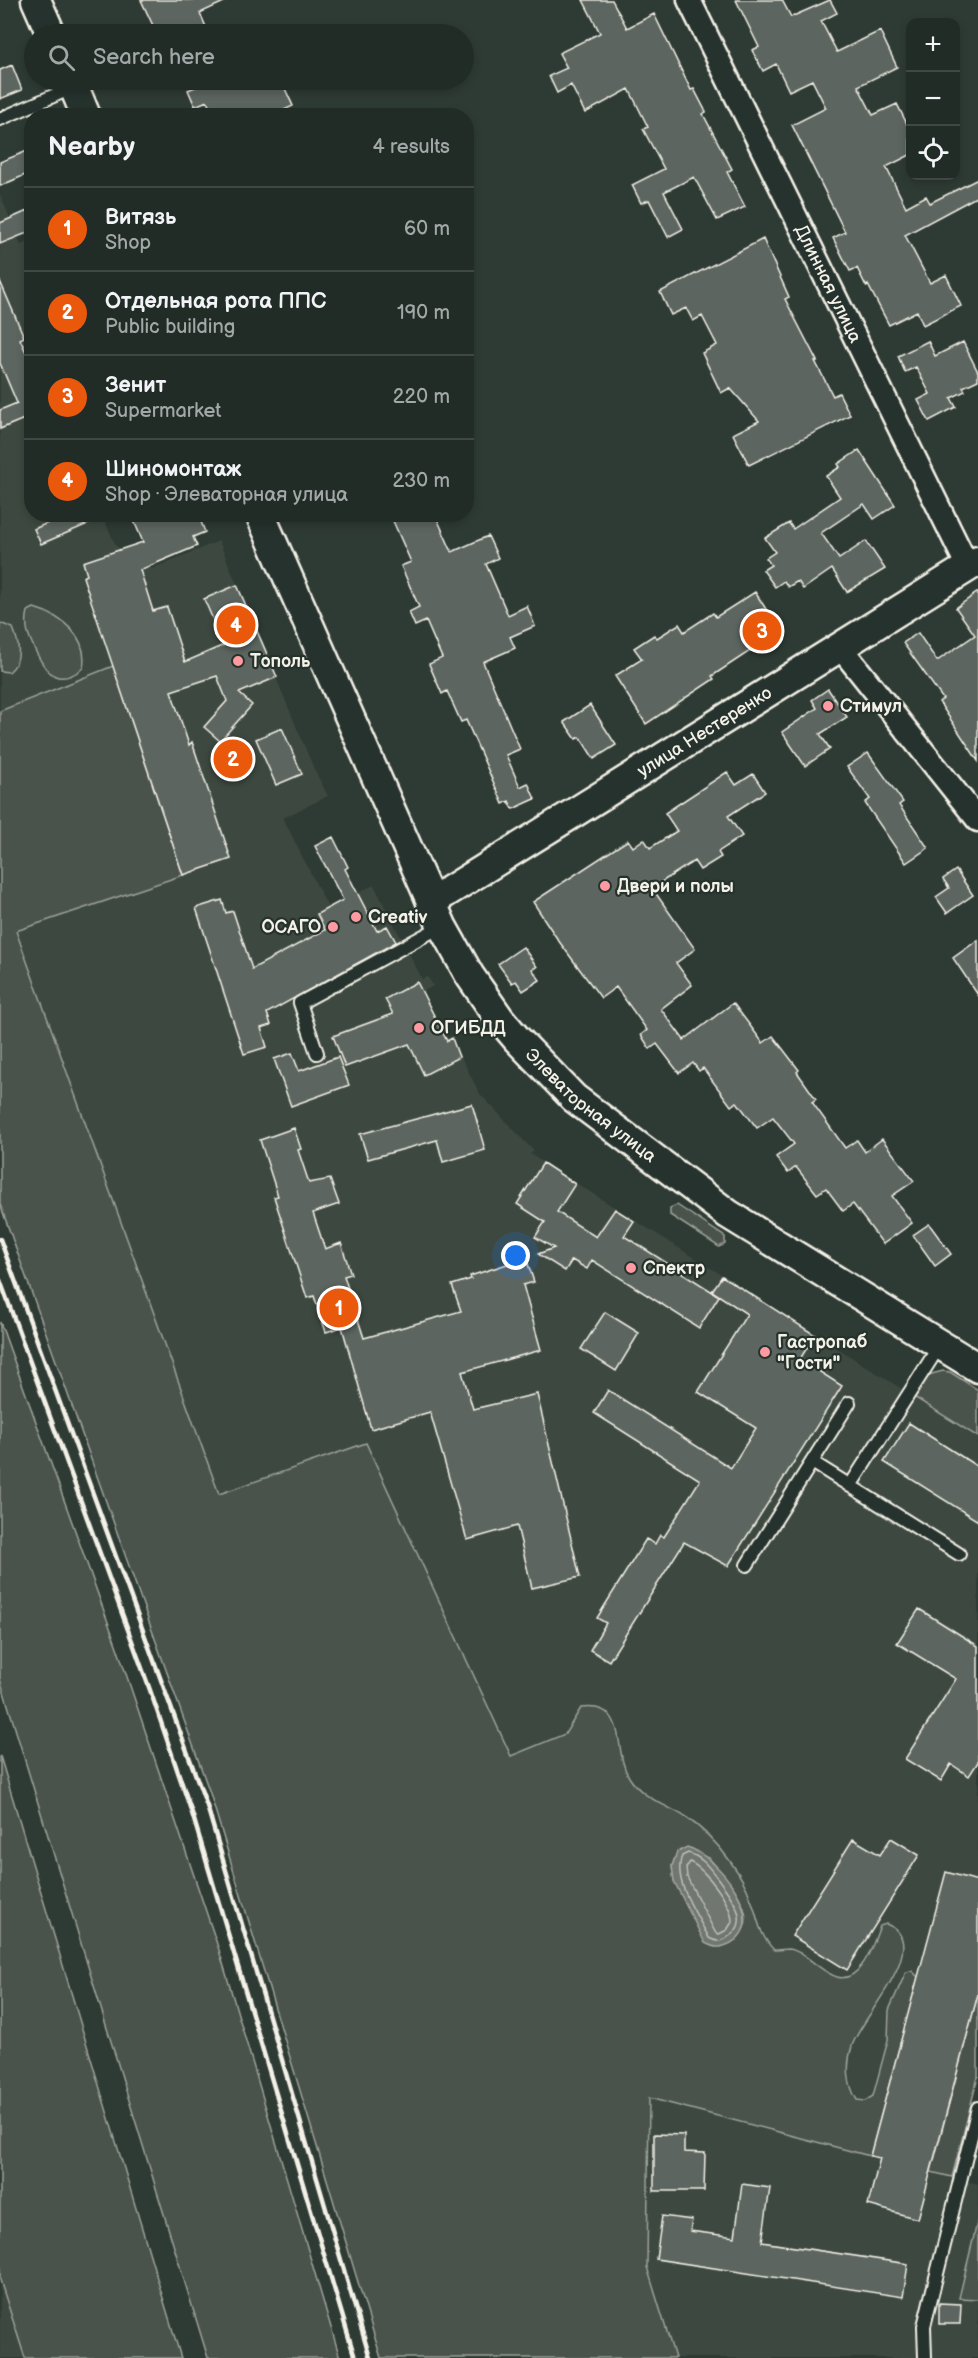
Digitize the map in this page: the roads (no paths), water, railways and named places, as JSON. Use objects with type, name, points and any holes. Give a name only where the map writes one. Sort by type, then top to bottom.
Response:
[{"type":"street","points":[[36,0],[47,24]]},
{"type":"street","name":"Длинная улица","points":[[688,0],[973,564]]},
{"type":"street","points":[[75,90],[83,108]]},
{"type":"street","name":"Элеваторная улица","points":[[264,522],[437,914],[470,976],[517,1040],[574,1098],[728,1214],[978,1368]]},
{"type":"street","name":"улица Нестеренко","points":[[437,914],[840,647],[973,564]]},
{"type":"street","points":[[840,647],[978,820]]},
{"type":"lane","points":[[0,119],[58,90]]},
{"type":"lane","points":[[317,1053],[300,1003],[437,914]]},
{"type":"lane","points":[[850,1486],[940,1345]]},
{"type":"lane","points":[[747,1565],[849,1403]]},
{"type":"lane","points":[[812,1462],[959,1554]]},
{"type":"lane","points":[[925,2358],[924,2326],[978,2108]]},
{"type":"water","points":[[687,1847],[699,1852],[724,1874],[742,1904],[745,1919],[742,1933],[724,1946],[715,1947],[705,1943],[674,1881],[672,1866],[677,1852]]},
{"type":"railway","points":[[0,1239],[207,1806],[370,2358]]},
{"type":"railway","points":[[0,1280],[150,1690],[192,1813],[355,2358]]},
{"type":"place","name":"Шиномонтаж","points":[[236,625]]},
{"type":"place","name":"Зенит","points":[[762,631]]},
{"type":"place","name":"Тополь","points":[[238,661]]},
{"type":"place","name":"Стимул","points":[[828,706]]},
{"type":"place","name":"Отдельная рота ППС","points":[[233,759]]},
{"type":"place","name":"Двери и полы","points":[[605,886]]},
{"type":"place","name":"Creativ","points":[[356,917]]},
{"type":"place","name":"ОСАГО","points":[[333,927]]},
{"type":"place","name":"ОГИБДД","points":[[419,1028]]},
{"type":"place","name":"Спектр","points":[[631,1268]]},
{"type":"place","name":"Витязь","points":[[339,1308]]},
{"type":"place","name":"Гастропаб \"Гости\"","points":[[765,1352]]}]
